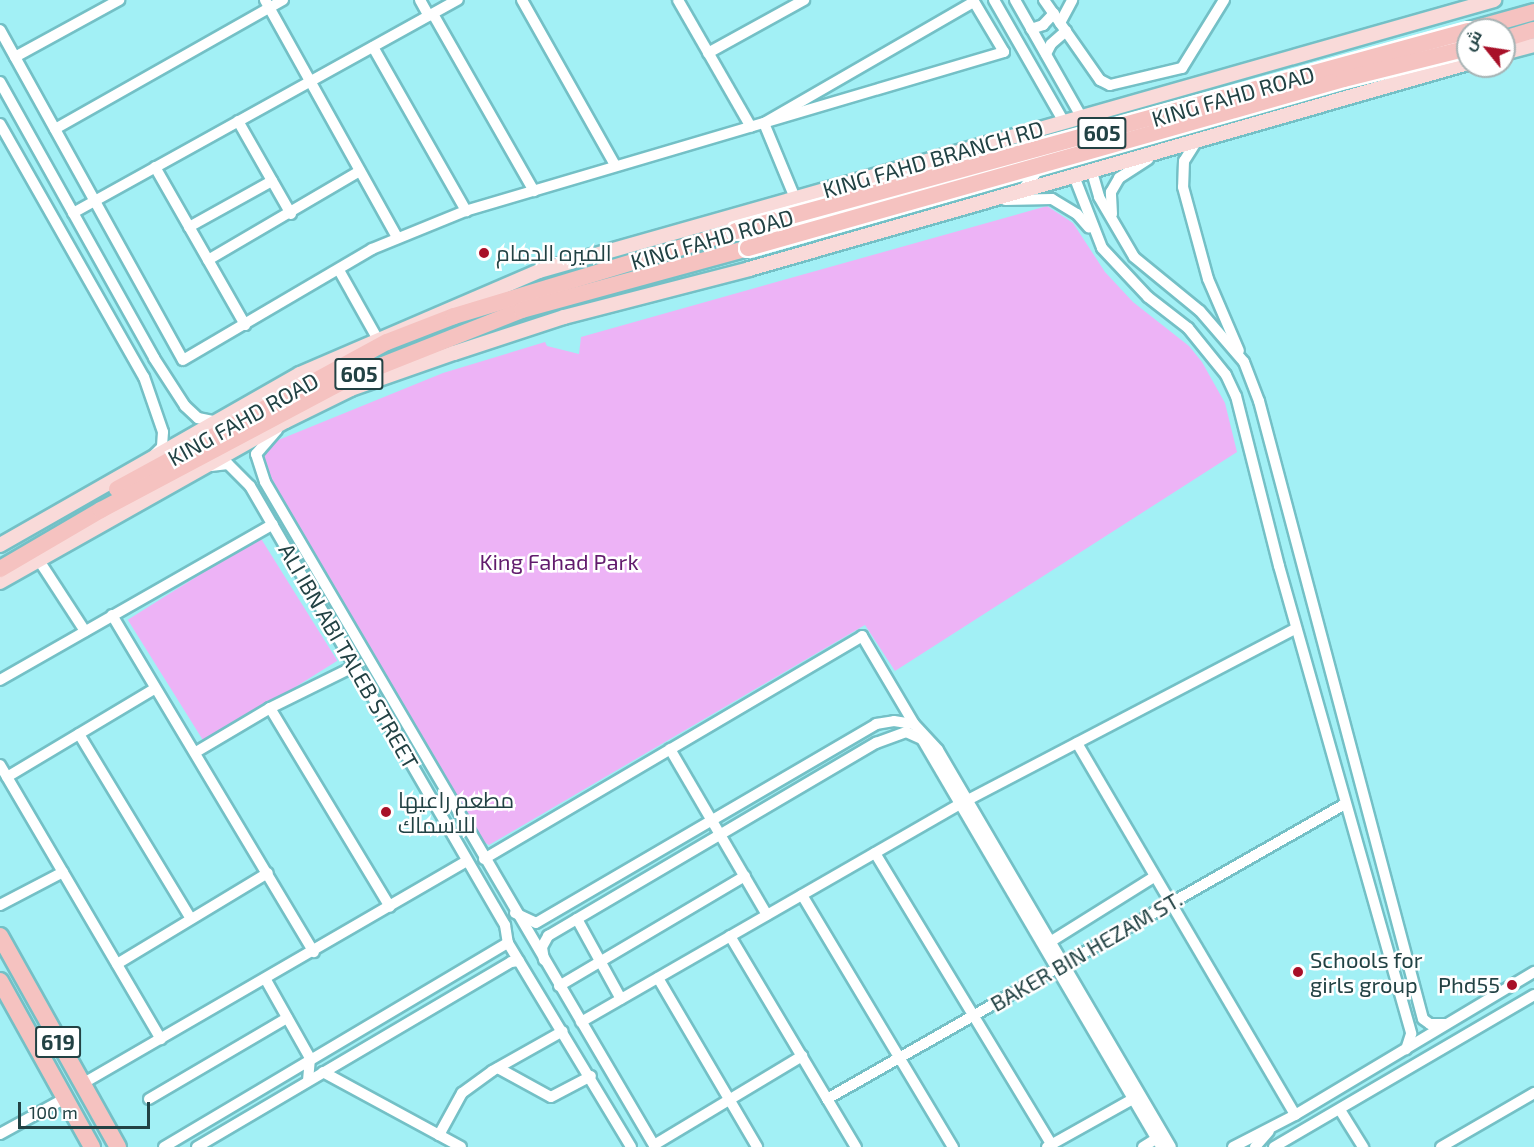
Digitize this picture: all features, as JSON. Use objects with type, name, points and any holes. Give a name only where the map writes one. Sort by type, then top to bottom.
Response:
[{"type":"highway","name":"KING FAHD ROAD","points":[[1512,18],[1534,12]]},
{"type":"highway","points":[[1516,35],[1534,30]]},
{"type":"highway","name":"KING FAHD ROAD","points":[[0,558],[295,390],[387,342],[454,316],[736,231],[1456,34]]},
{"type":"highway","name":"KING FAHD ROAD","points":[[0,570],[101,510],[345,380],[522,310],[1344,79],[1456,51]]},
{"type":"highway","points":[[295,390],[378,338],[462,304],[561,282]]},
{"type":"highway","points":[[351,389],[522,310]]},
{"type":"highway","name":"619","points":[[0,936],[118,1147]]},
{"type":"highway","name":"619","points":[[0,981],[92,1147]]},
{"type":"main road","name":"KING FAHD BRANCH RD","points":[[0,545],[213,421],[378,338],[539,271],[1494,0]]},
{"type":"main road","points":[[1516,50],[1534,45]]},
{"type":"main road","points":[[0,582],[286,421],[351,389],[564,317],[1092,172],[1456,66]]},
{"type":"main road","points":[[1082,118],[1092,172]]},
{"type":"main road","points":[[1064,122],[1074,176]]},
{"type":"street","points":[[15,57],[119,0]]},
{"type":"street","points":[[55,129],[267,4],[283,0]]},
{"type":"street","points":[[420,0],[431,15],[534,192]]},
{"type":"street","points":[[73,213],[458,0]]},
{"type":"street","points":[[522,0],[615,165]]},
{"type":"street","points":[[678,0],[751,127]]},
{"type":"street","points":[[708,53],[804,0]]},
{"type":"street","points":[[994,0],[1064,122]]},
{"type":"street","points":[[1015,0],[1082,118]]},
{"type":"street","points":[[1044,0],[1100,80],[1110,85],[1182,69],[1224,0]]},
{"type":"street","points":[[1046,54],[1063,27],[1072,0]]},
{"type":"street","points":[[0,30],[183,360],[340,272],[397,237],[466,211],[534,192],[615,165],[751,127],[1004,52],[974,1],[764,123]]},
{"type":"street","points":[[267,4],[397,237]]},
{"type":"street","points":[[1032,29],[1043,25],[1054,13]]},
{"type":"street","points":[[373,47],[466,211]]},
{"type":"street","points":[[0,82],[154,358],[185,406],[198,418],[213,421]]},
{"type":"street","points":[[238,121],[291,214]]},
{"type":"street","points":[[764,123],[795,198]]},
{"type":"street","points":[[0,124],[144,377],[163,432],[162,447],[149,460]]},
{"type":"street","points":[[1016,136],[1027,144],[1034,160],[1035,174],[1022,190]]},
{"type":"street","points":[[1196,142],[1184,161],[1183,187],[1208,279],[1259,401],[1423,1019],[1430,1024],[1446,1024]]},
{"type":"street","points":[[1122,240],[1109,205],[1111,192],[1126,171],[1164,151]]},
{"type":"street","points":[[155,167],[245,325]]},
{"type":"street","points":[[208,260],[291,214],[360,171]]},
{"type":"street","points":[[1092,172],[1099,197],[1134,257],[1200,311],[1244,362]]},
{"type":"street","points":[[1074,176],[1102,248]]},
{"type":"street","points":[[189,227],[272,182]]},
{"type":"street","points":[[978,203],[1052,199],[1077,214],[1102,248],[1148,297],[1188,328],[1226,375],[1251,444],[1296,628],[1411,1034],[1406,1049]]},
{"type":"street","points":[[340,272],[378,338]]},
{"type":"street","name":"ALI IBN ABI TALEB STREET","points":[[286,421],[256,454],[262,476],[515,914],[654,1146]]},
{"type":"street","name":"ALI IBN ABI TALEB STREET","points":[[200,469],[228,464],[249,484],[505,925],[508,943],[519,960]]},
{"type":"street","points":[[249,484],[244,469],[247,465],[253,464],[262,476]]},
{"type":"street","points":[[0,680],[273,524]]},
{"type":"street","points":[[38,559],[85,631]]},
{"type":"street","points":[[112,615],[154,689],[196,752],[314,952]]},
{"type":"street","points":[[581,1022],[964,802],[1296,628]]},
{"type":"street","points":[[484,859],[862,636],[914,724],[938,750],[964,802],[1159,1143],[1143,1147]]},
{"type":"street","points":[[196,752],[270,708],[355,666]]},
{"type":"street","points":[[7,777],[154,689]]},
{"type":"street","points":[[270,708],[390,907]]},
{"type":"street","points":[[515,914],[536,923],[876,724],[894,721],[914,724]]},
{"type":"street","points":[[544,960],[542,947],[548,936],[876,743],[906,732],[922,739],[964,802],[1050,942],[1059,965],[1171,1147]]},
{"type":"street","points":[[79,734],[191,919]]},
{"type":"street","points":[[1077,743],[1168,903],[1295,1115]]},
{"type":"street","points":[[670,749],[767,915]]},
{"type":"street","points":[[0,765],[161,1039]]},
{"type":"street","name":"BAKER BIN HEZAM ST.","points":[[827,1099],[1345,804]]},
{"type":"street","points":[[875,853],[1049,1146],[1133,1099]]},
{"type":"street","points":[[82,1084],[266,980],[467,861]]},
{"type":"street","points":[[0,905],[63,872]]},
{"type":"street","points":[[117,964],[268,873]]},
{"type":"street","points":[[560,986],[599,960],[745,876]]},
{"type":"street","points":[[1050,942],[1154,877]]},
{"type":"street","points":[[802,895],[953,1147]]},
{"type":"street","points":[[577,919],[621,999]]},
{"type":"street","points":[[730,936],[856,1147]]},
{"type":"street","points":[[164,1147],[310,1058],[508,943]]},
{"type":"street","points":[[197,1147],[308,1080],[519,960],[591,1076],[631,1147]]},
{"type":"street","points":[[1233,1147],[1295,1115],[1534,972]]},
{"type":"street","points":[[658,978],[758,1147]]},
{"type":"street","points":[[266,980],[310,1058],[308,1080]]},
{"type":"street","points":[[1274,1147],[1534,995]]},
{"type":"street","points":[[149,1099],[287,1018]]},
{"type":"street","points":[[439,1135],[462,1093],[498,1068],[563,1031]]},
{"type":"street","points":[[654,1146],[802,1056]]},
{"type":"street","points":[[498,1068],[551,1097],[591,1076]]},
{"type":"street","points":[[323,1072],[461,1147]]},
{"type":"street","points":[[1441,1147],[1460,1142],[1534,1093]]},
{"type":"street","points":[[0,1134],[64,1099]]},
{"type":"street","points":[[1340,1110],[1363,1147]]},
{"type":"street","points":[[1256,1147],[1273,1127]]},
{"type":"green space","name":"King Fahad Park","points":[[1047,206],[1073,223],[1105,272],[1133,302],[1189,346],[1202,362],[1225,403],[1237,452],[895,671],[865,625],[489,845],[478,839],[260,464],[260,452],[271,443],[443,373],[545,342],[547,346],[579,354],[581,337]]},
{"type":"green space","points":[[260,537],[337,661],[205,743],[128,620]]},
{"type":"place","name":"الميره الدمام","points":[[484,253]]},
{"type":"place","name":"مطعم راعيها للاسماك","points":[[386,812]]},
{"type":"place","name":"Schools for girls group","points":[[1298,972]]},
{"type":"place","name":"Phd55","points":[[1512,985]]}]
